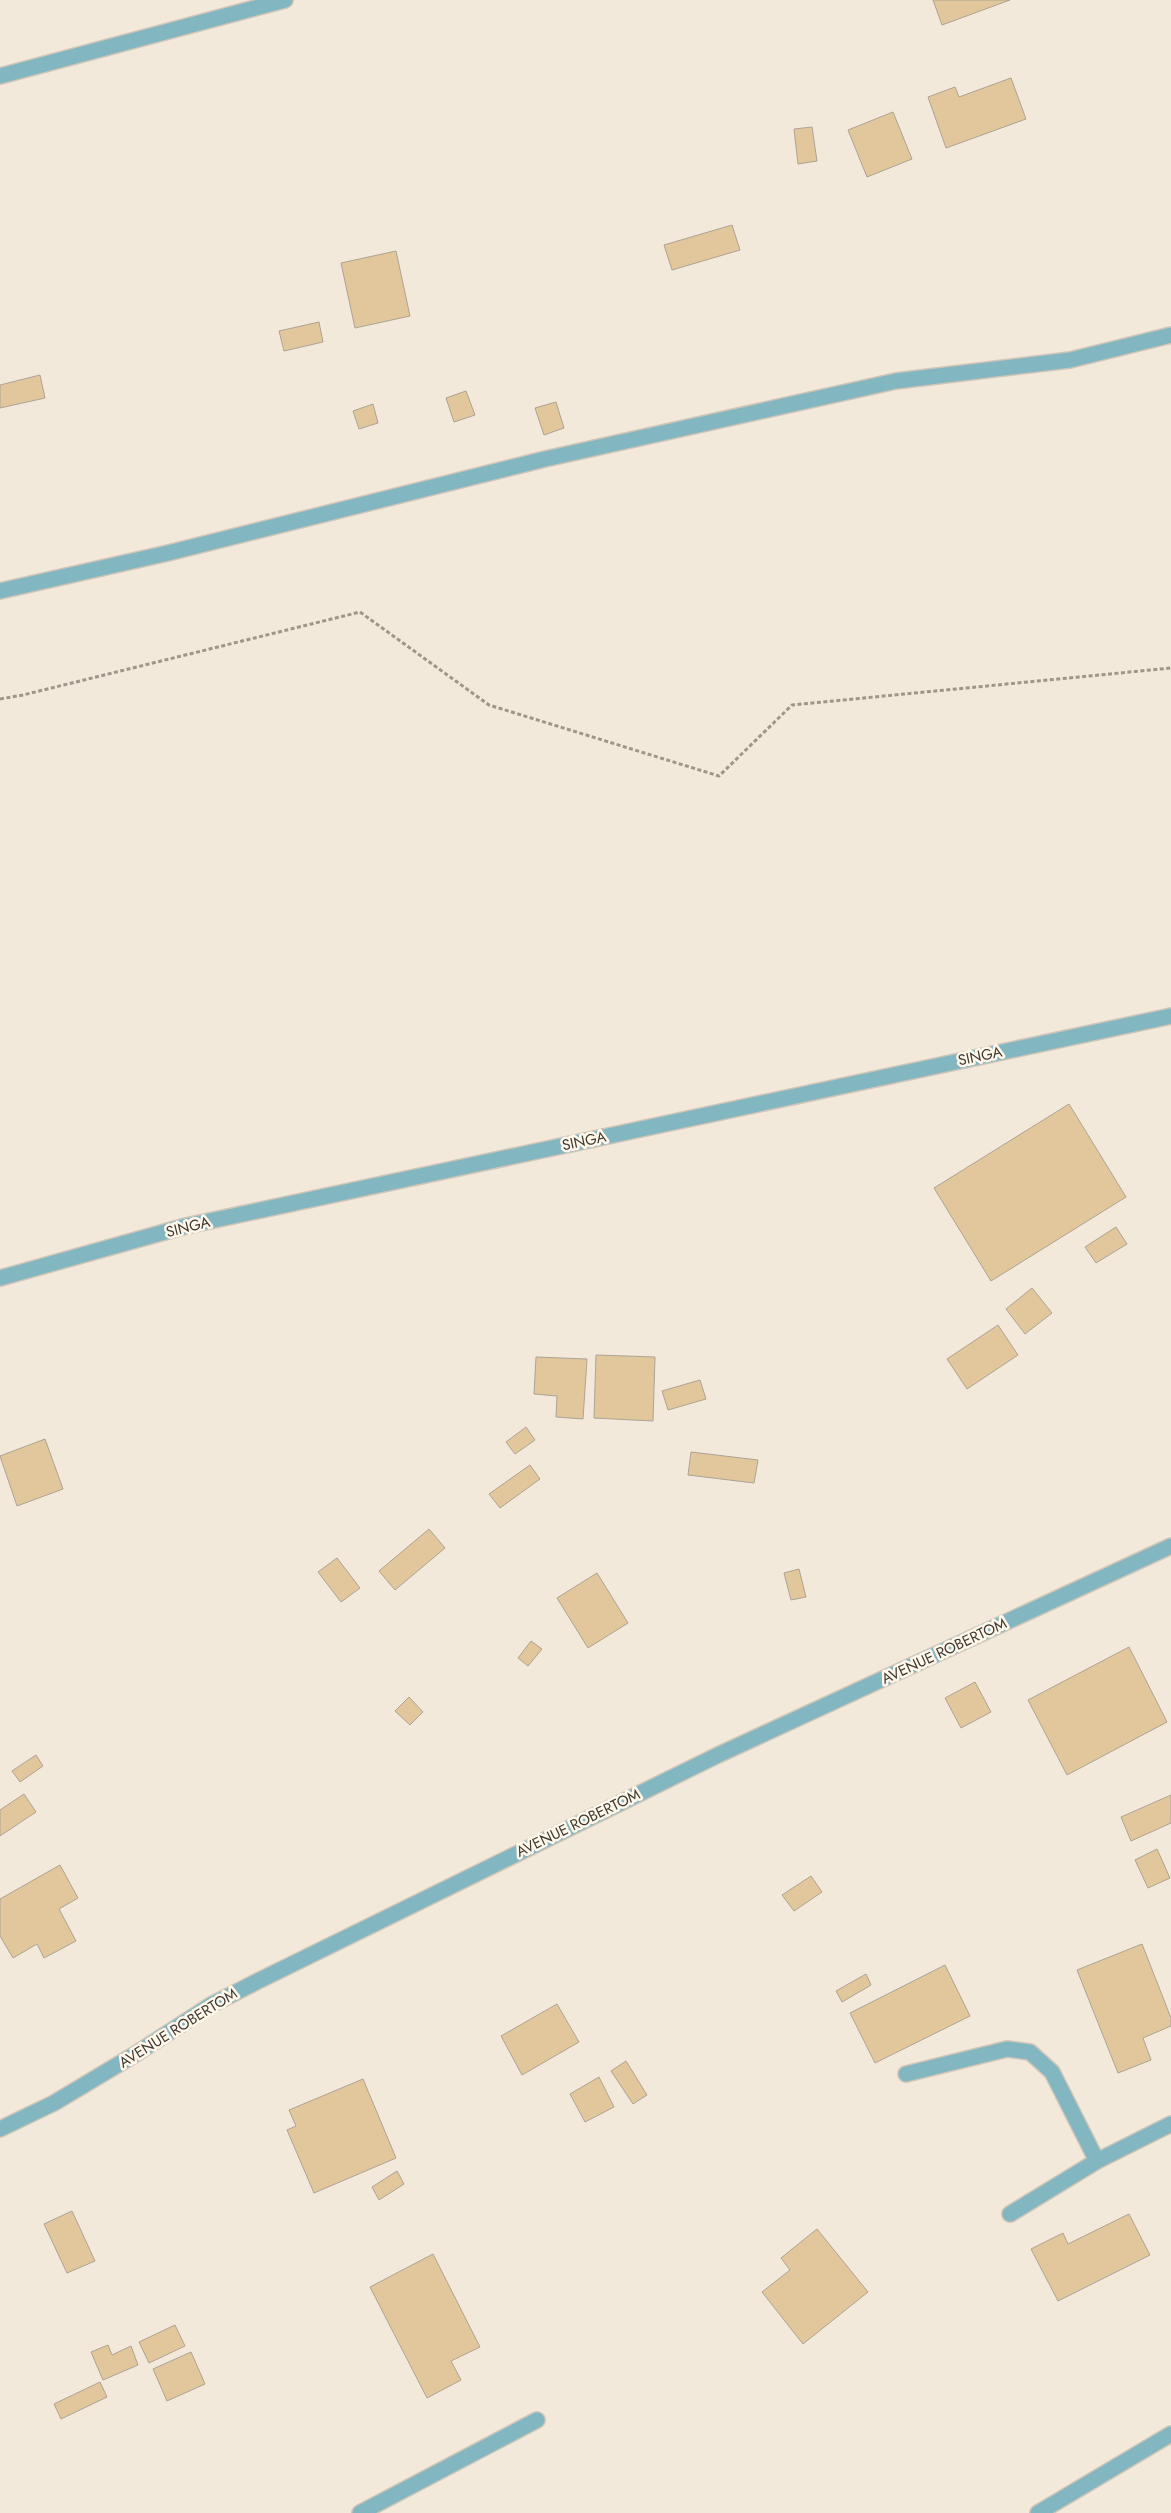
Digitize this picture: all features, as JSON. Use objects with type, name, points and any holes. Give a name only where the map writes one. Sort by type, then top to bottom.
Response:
[{"type":"street","points":[[0,76],[285,0]]},
{"type":"street","points":[[0,591],[168,553],[545,459],[896,381],[1070,360],[1171,335]]},
{"type":"street","name":"SINGA","points":[[0,1278],[186,1226],[1171,1016]]},
{"type":"street","name":"AVENUE ROBERTOM","points":[[0,2130],[54,2103],[134,2055],[211,2004],[718,1755],[1171,1546]]},
{"type":"street","points":[[906,2074],[1007,2048],[1030,2052],[1052,2072],[1098,2161]]},
{"type":"street","points":[[1010,2214],[1098,2161],[1171,2124]]},
{"type":"street","points":[[360,2513],[537,2420]]},
{"type":"street","points":[[1038,2513],[1171,2434]]},
{"type":"path","points":[[0,699],[23,695],[360,612],[489,705],[719,776],[792,704],[1171,668]]},
{"type":"building","points":[[933,0],[1010,0],[942,25]]},
{"type":"building","points":[[1011,78],[1026,119],[946,148],[928,97],[955,87],[959,97]]},
{"type":"building","points":[[893,112],[912,159],[867,177],[848,130]]},
{"type":"building","points":[[812,127],[817,161],[798,164],[794,129]]},
{"type":"building","points":[[732,225],[740,250],[672,270],[664,245]]},
{"type":"building","points":[[396,251],[410,316],[355,328],[341,263]]},
{"type":"building","points":[[319,322],[323,342],[284,351],[279,331]]},
{"type":"building","points":[[40,375],[45,398],[0,408],[0,385]]},
{"type":"building","points":[[466,391],[475,415],[454,422],[446,398]]},
{"type":"building","points":[[556,402],[564,428],[544,435],[535,408]]},
{"type":"building","points":[[373,404],[378,423],[359,429],[353,411]]},
{"type":"building","points":[[1069,1104],[1126,1197],[991,1281],[934,1188]]},
{"type":"building","points":[[1116,1227],[1127,1244],[1096,1263],[1085,1247]]},
{"type":"building","points":[[1032,1288],[1052,1313],[1025,1334],[1006,1309]]},
{"type":"building","points":[[998,1325],[1018,1355],[967,1389],[947,1359]]},
{"type":"building","points":[[596,1355],[655,1357],[653,1421],[594,1418]]},
{"type":"building","points":[[536,1357],[587,1359],[583,1419],[556,1417],[557,1396],[534,1394]]},
{"type":"building","points":[[700,1380],[706,1399],[668,1410],[662,1391]]},
{"type":"building","points":[[526,1427],[535,1440],[515,1454],[506,1442]]},
{"type":"building","points":[[45,1439],[63,1489],[17,1506],[0,1456]]},
{"type":"building","points":[[691,1452],[758,1460],[754,1483],[688,1475]]},
{"type":"building","points":[[530,1465],[540,1479],[500,1508],[489,1494]]},
{"type":"building","points":[[429,1529],[445,1548],[395,1590],[379,1571]]},
{"type":"building","points":[[337,1558],[360,1588],[341,1602],[318,1572]]},
{"type":"building","points":[[799,1569],[806,1597],[791,1600],[784,1573]]},
{"type":"building","points":[[597,1573],[628,1623],[588,1648],[557,1598]]},
{"type":"building","points":[[531,1641],[542,1649],[528,1666],[518,1658]]},
{"type":"building","points":[[1129,1647],[1167,1722],[1067,1775],[1028,1700]]},
{"type":"building","points":[[975,1682],[991,1712],[961,1728],[945,1698]]},
{"type":"building","points":[[409,1697],[423,1712],[410,1725],[395,1711]]},
{"type":"building","points":[[36,1755],[43,1766],[20,1782],[12,1771]]},
{"type":"building","points":[[24,1794],[36,1812],[0,1836],[0,1810]]},
{"type":"building","points":[[1171,1795],[1171,1823],[1131,1841],[1121,1817]]},
{"type":"building","points":[[1157,1849],[1170,1878],[1148,1888],[1135,1860]]},
{"type":"building","points":[[60,1865],[78,1898],[59,1909],[76,1941],[44,1958],[37,1944],[13,1958],[0,1936],[0,1899]]},
{"type":"building","points":[[811,1876],[822,1892],[794,1911],[782,1895]]},
{"type":"building","points":[[1142,1944],[1171,2018],[1171,2026],[1143,2038],[1151,2060],[1118,2073],[1077,1970]]},
{"type":"building","points":[[945,1965],[970,2016],[875,2063],[850,2013]]},
{"type":"building","points":[[866,1974],[871,1985],[842,2002],[836,1991]]},
{"type":"building","points":[[557,2004],[579,2042],[522,2075],[501,2036]]},
{"type":"building","points":[[626,2061],[647,2095],[633,2104],[611,2071]]},
{"type":"building","points":[[599,2077],[614,2107],[585,2122],[570,2094]]},
{"type":"building","points":[[363,2079],[396,2158],[314,2193],[287,2130],[296,2126],[289,2110]]},
{"type":"building","points":[[397,2171],[404,2184],[379,2200],[372,2187]]},
{"type":"building","points":[[72,2211],[95,2261],[67,2273],[44,2224]]},
{"type":"building","points":[[1129,2214],[1150,2255],[1058,2301],[1031,2249],[1063,2233],[1068,2244]]},
{"type":"building","points":[[817,2229],[868,2292],[803,2344],[762,2292],[790,2270],[781,2258]]},
{"type":"building","points":[[433,2254],[480,2347],[451,2361],[461,2380],[427,2398],[370,2287]]},
{"type":"building","points":[[175,2325],[185,2346],[149,2363],[139,2342]]},
{"type":"building","points":[[108,2345],[112,2355],[131,2346],[138,2365],[103,2380],[91,2352]]},
{"type":"building","points":[[191,2352],[205,2384],[167,2401],[153,2369]]},
{"type":"building","points":[[100,2382],[107,2397],[61,2419],[54,2404]]}]
